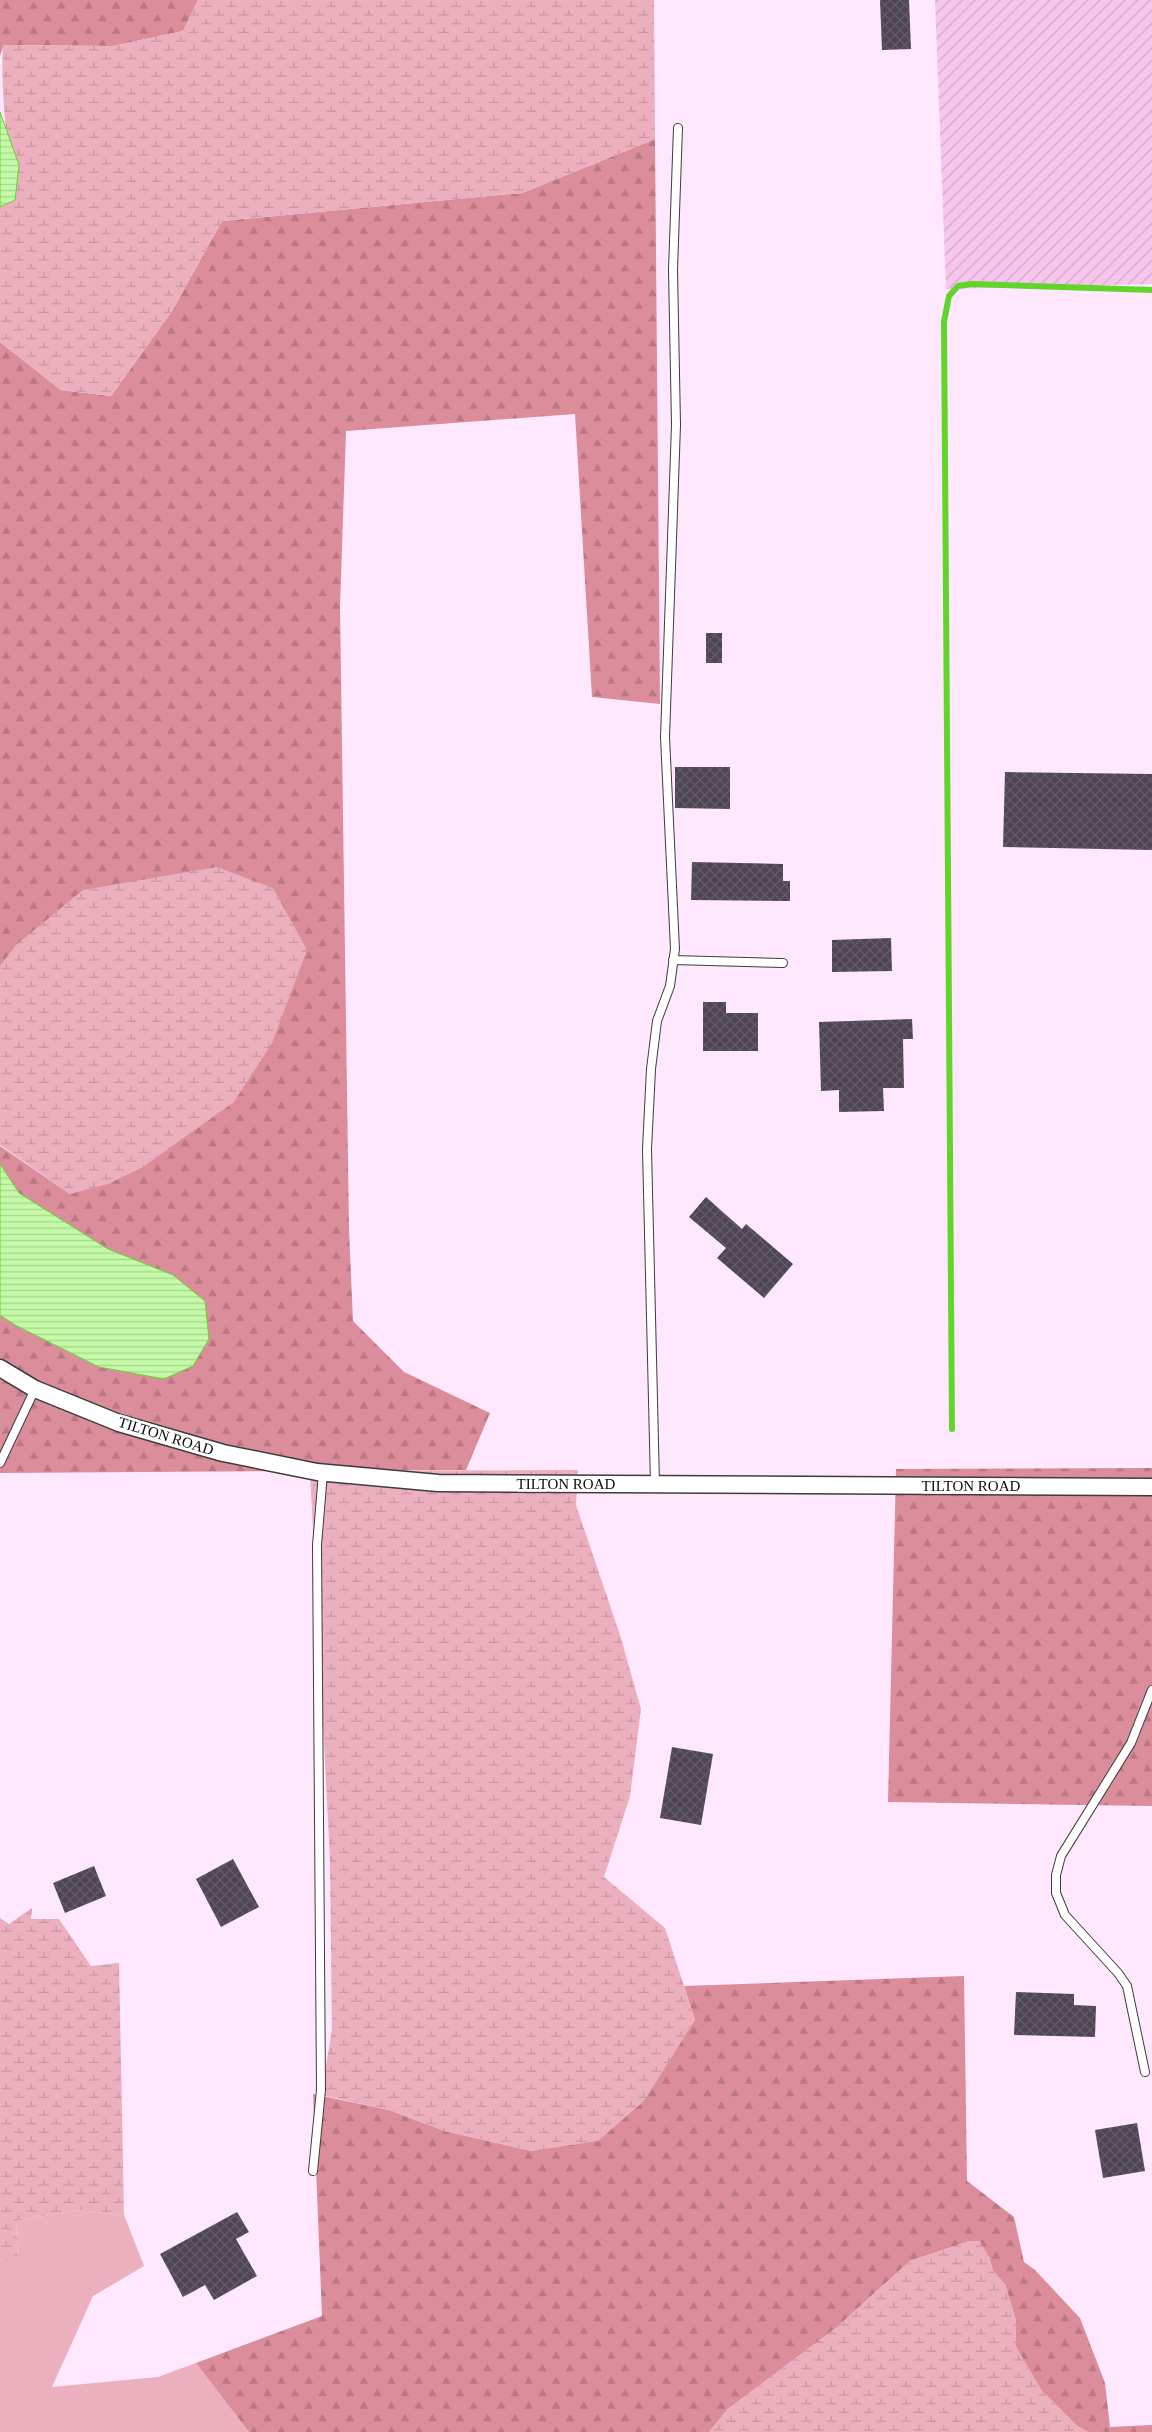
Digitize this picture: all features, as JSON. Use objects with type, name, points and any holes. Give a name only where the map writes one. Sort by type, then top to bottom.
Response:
[{"type":"street","name":"TILTON ROAD","points":[[0,1368],[35,1389],[120,1423],[214,1450],[323,1472],[438,1483],[1152,1487]]},
{"type":"lane","points":[[655,1484],[648,1149],[651,1069],[657,1021],[670,986],[675,949],[665,737],[676,425],[673,270],[678,128]]},
{"type":"lane","points":[[673,960],[783,963]]},
{"type":"lane","points":[[0,1463],[35,1389]]},
{"type":"lane","points":[[313,2170],[321,2090],[318,1545],[323,1472]]},
{"type":"lane","points":[[1146,2072],[1127,1986],[1118,1973],[1065,1915],[1056,1893],[1056,1875],[1061,1856],[1131,1743],[1152,1690]]},
{"type":"shaded area","points":[[935,0],[1152,0],[1152,284],[946,289]]},
{"type":"shaded area","points":[[0,112],[19,165],[15,200],[0,207]]},
{"type":"shaded area","points":[[0,1164],[19,1193],[108,1249],[173,1275],[205,1301],[209,1339],[193,1366],[164,1379],[99,1367],[15,1325],[0,1315]]},
{"type":"green space","points":[[0,0],[198,0],[183,31],[113,46],[4,45],[0,56]]},
{"type":"green space","points":[[198,0],[654,0],[655,139],[522,193],[222,221],[172,311],[111,396],[61,390],[0,342],[0,207],[15,200],[7,143],[2,62],[3,45],[113,46],[183,31]]},
{"type":"green space","points":[[655,139],[660,704],[592,697],[575,414],[346,431],[340,607],[349,1230],[353,1321],[404,1372],[490,1413],[466,1470],[0,1473],[0,1315],[15,1325],[99,1367],[173,1275],[108,1249],[19,1193],[0,1164],[0,1146],[70,1194],[0,966],[0,342],[61,390],[111,396],[172,311],[222,221],[522,193]]},
{"type":"green space","points":[[217,867],[273,888],[307,950],[272,1043],[234,1102],[143,1167],[108,1184],[70,1194],[0,1145],[0,966],[16,945],[83,890]]},
{"type":"green space","points":[[1152,1468],[1152,1806],[888,1802],[896,1469]]},
{"type":"green space","points":[[578,1470],[576,1505],[621,1638],[641,1709],[630,1796],[604,1877],[665,1928],[695,2020],[644,2101],[598,2141],[532,2151],[445,2131],[389,2110],[321,2095],[332,2030],[330,1860],[310,1471]]},
{"type":"green space","points":[[32,1908],[31,1919],[59,1919],[91,1966],[119,1963],[124,2215],[78,2210],[16,2221],[18,2260],[0,2260],[0,1918],[9,1924]]},
{"type":"green space","points":[[964,1976],[967,2181],[1014,2217],[1024,2262],[1035,2270],[1080,2318],[1105,2383],[1110,2427],[1152,2425],[1152,2432],[1088,2432],[1077,2426],[1041,2390],[1016,2347],[1016,2321],[1005,2284],[993,2271],[989,2257],[970,2241],[910,2261],[836,2328],[728,2409],[709,2432],[249,2432],[196,2363],[322,2316],[313,2094],[389,2110],[445,2131],[532,2151],[695,2020],[684,1986]]},
{"type":"green space","points":[[78,2210],[124,2215],[144,2266],[93,2296],[52,2387],[158,2377],[196,2363],[249,2432],[0,2432],[0,2260],[18,2260],[16,2221]]},
{"type":"green space","points":[[970,2241],[980,2241],[989,2257],[993,2271],[1005,2284],[1016,2321],[1016,2347],[1041,2390],[1077,2426],[1088,2432],[709,2432],[728,2409],[836,2328],[910,2261]]},
{"type":"building","points":[[880,0],[909,0],[911,49],[882,50]]},
{"type":"building","points":[[706,633],[722,633],[722,663],[706,663]]},
{"type":"building","points":[[675,767],[730,767],[730,809],[675,808]]},
{"type":"building","points":[[1005,772],[1152,774],[1152,850],[1003,847]]},
{"type":"building","points":[[692,862],[783,864],[783,881],[790,881],[790,901],[691,900]]},
{"type":"building","points":[[891,938],[892,971],[832,972],[832,940]]},
{"type":"building","points":[[703,1002],[726,1002],[726,1013],[758,1013],[758,1051],[703,1051]]},
{"type":"building","points":[[912,1019],[913,1039],[903,1039],[904,1088],[883,1088],[884,1111],[839,1112],[839,1090],[821,1091],[819,1022]]},
{"type":"building","points":[[706,1197],[742,1229],[746,1224],[793,1264],[764,1298],[717,1258],[726,1248],[689,1217]]},
{"type":"building","points":[[672,1747],[713,1754],[701,1825],[660,1818]]},
{"type":"building","points":[[233,1859],[259,1907],[221,1927],[196,1879]]},
{"type":"building","points":[[94,1866],[106,1896],[65,1913],[53,1883]]},
{"type":"building","points":[[1016,1992],[1074,1994],[1074,2005],[1096,2006],[1095,2037],[1014,2035]]},
{"type":"building","points":[[1137,2123],[1145,2171],[1103,2178],[1095,2130]]},
{"type":"building","points":[[237,2212],[249,2232],[236,2239],[257,2276],[214,2300],[205,2285],[183,2297],[160,2254]]},
{"type":"waterway","points":[[952,1429],[944,322],[949,296],[958,286],[972,284],[1152,290]]}]
